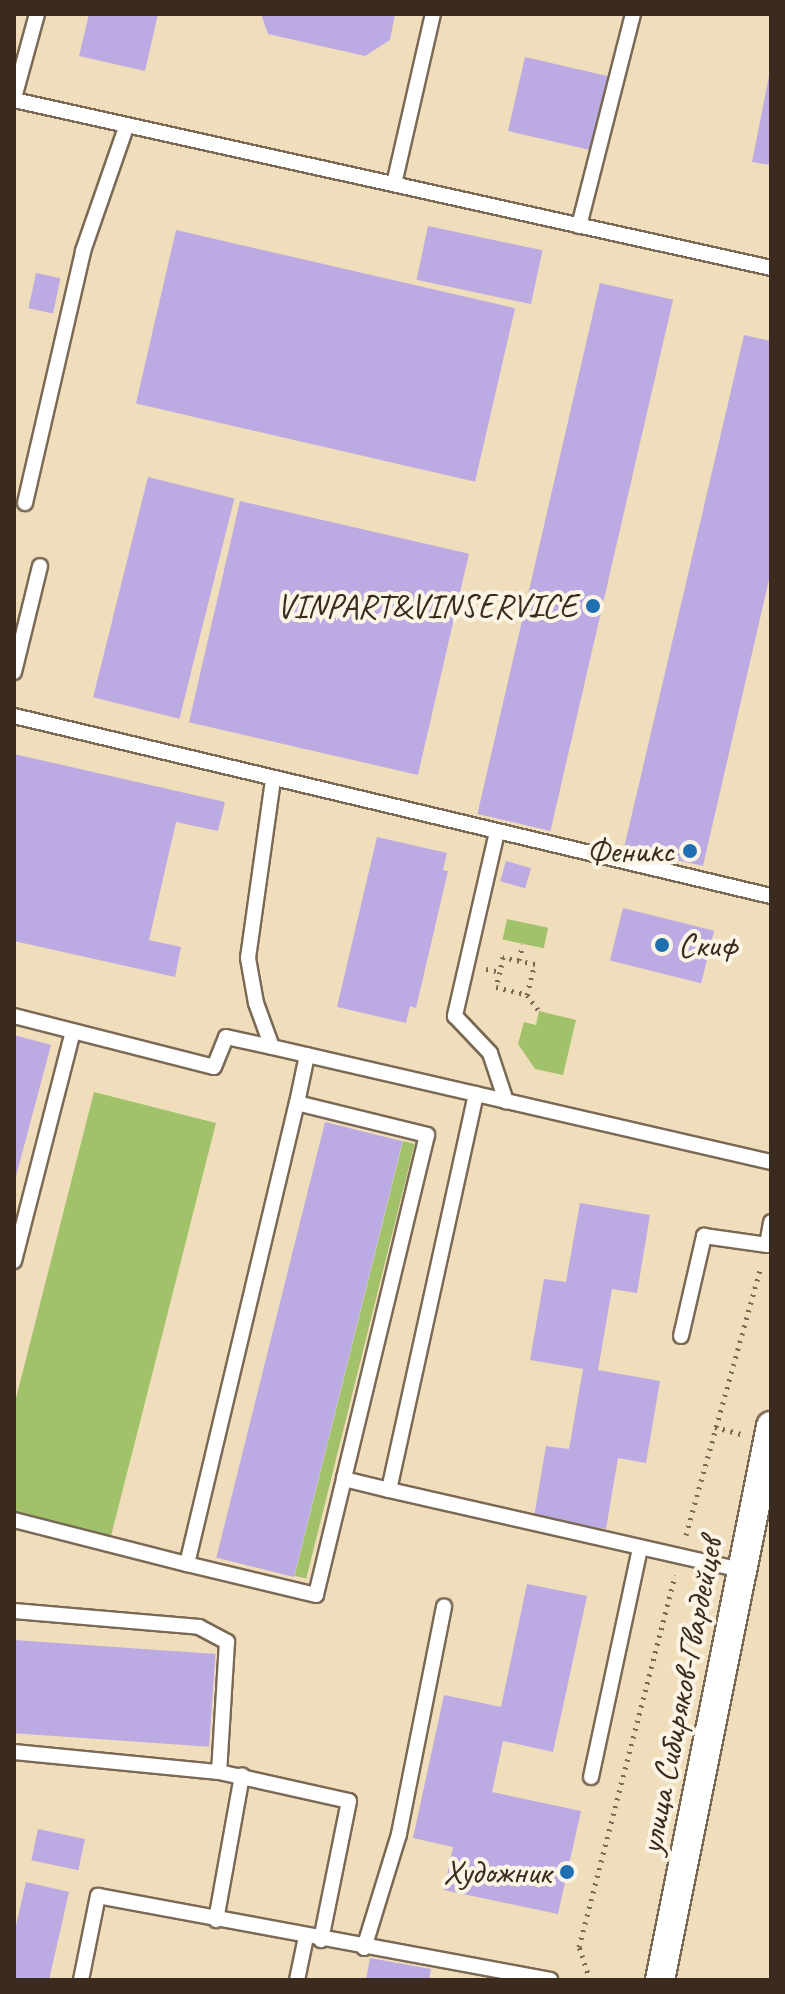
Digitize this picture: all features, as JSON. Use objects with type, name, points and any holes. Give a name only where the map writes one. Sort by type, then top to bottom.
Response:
[{"type":"street","name":"улица Сибиряков-Гвардейцев","points":[[660,1980],[742,1570],[763,1505],[771,1426]]},
{"type":"lane","points":[[37,14],[14,99],[771,268]]},
{"type":"lane","points":[[394,184],[433,14]]},
{"type":"lane","points":[[579,226],[633,14]]},
{"type":"lane","points":[[25,503],[83,251],[127,125]]},
{"type":"lane","points":[[14,672],[40,566]]},
{"type":"lane","points":[[14,716],[771,896]]},
{"type":"lane","points":[[272,1047],[256,1003],[248,958],[273,779]]},
{"type":"lane","points":[[497,832],[455,1016],[490,1053],[506,1101]]},
{"type":"lane","points":[[14,1016],[214,1067],[226,1037],[771,1162]]},
{"type":"lane","points":[[14,1261],[73,1031]]},
{"type":"lane","points":[[187,1564],[307,1055]]},
{"type":"lane","points":[[389,1490],[476,1094]]},
{"type":"lane","points":[[14,1520],[316,1595],[427,1135],[297,1103]]},
{"type":"lane","points":[[681,1336],[704,1236],[767,1245],[771,1222]]},
{"type":"lane","points":[[344,1479],[742,1570]]},
{"type":"lane","points":[[591,1777],[640,1548]]},
{"type":"lane","points":[[364,1948],[399,1834],[444,1606]]},
{"type":"lane","points":[[14,1611],[199,1627],[227,1642],[219,1772]]},
{"type":"lane","points":[[14,1752],[242,1775],[349,1801],[314,1939],[297,1980]]},
{"type":"lane","points":[[216,1920],[242,1775]]},
{"type":"lane","points":[[81,1980],[98,1896],[314,1939],[550,1980]]},
{"type":"path","points":[[519,960],[523,944]]},
{"type":"path","points":[[527,995],[535,964],[503,957],[496,987],[527,995],[539,1011]]},
{"type":"path","points":[[466,964],[500,972]]},
{"type":"path","points":[[590,1980],[579,1947],[680,1557],[767,1245]]},
{"type":"green space","points":[[507,919],[548,928],[544,948],[503,940]]},
{"type":"green space","points":[[539,1011],[576,1020],[563,1075],[535,1069],[518,1044],[524,1022],[536,1025]]},
{"type":"green space","points":[[94,1092],[216,1123],[109,1544],[14,1520],[14,1406]]},
{"type":"green space","points":[[403,1141],[415,1144],[306,1579],[295,1576]]},
{"type":"building","points":[[89,14],[158,14],[145,71],[79,56]]},
{"type":"building","points":[[261,14],[395,14],[390,40],[365,56],[268,34]]},
{"type":"building","points":[[525,57],[614,77],[597,152],[508,131]]},
{"type":"building","points":[[771,72],[771,165],[752,162]]},
{"type":"building","points":[[428,226],[542,250],[531,304],[417,280]]},
{"type":"building","points":[[176,230],[515,308],[475,482],[136,403]]},
{"type":"building","points":[[36,273],[60,278],[53,313],[29,308]]},
{"type":"building","points":[[600,283],[673,300],[550,831],[477,814]]},
{"type":"building","points":[[744,335],[771,341],[771,571],[703,866],[624,848]]},
{"type":"building","points":[[148,477],[234,499],[179,719],[93,697]]},
{"type":"building","points":[[240,501],[469,554],[418,775],[189,722]]},
{"type":"building","points":[[14,754],[225,802],[218,831],[176,822],[149,940],[181,947],[175,977],[14,941]]},
{"type":"building","points":[[377,837],[447,853],[443,870],[448,871],[416,1008],[410,1006],[406,1023],[337,1007]]},
{"type":"building","points":[[506,861],[531,868],[525,888],[500,881]]},
{"type":"building","name":"Скиф","points":[[623,908],[714,931],[701,983],[610,960]]},
{"type":"building","points":[[14,1035],[51,1045],[15,1180],[14,1179]]},
{"type":"building","points":[[325,1122],[403,1141],[294,1577],[216,1558]]},
{"type":"building","points":[[580,1203],[650,1215],[637,1293],[612,1289],[598,1370],[660,1381],[646,1463],[618,1458],[606,1529],[534,1517],[546,1446],[569,1449],[583,1369],[530,1360],[544,1279],[566,1282]]},
{"type":"building","points":[[527,1584],[587,1596],[553,1752],[503,1741],[492,1792],[581,1811],[558,1914],[444,1890],[453,1847],[413,1838],[444,1695],[501,1707]]},
{"type":"building","points":[[14,1640],[216,1654],[209,1747],[14,1733]]},
{"type":"building","points":[[38,1829],[85,1839],[78,1870],[31,1860]]},
{"type":"building","points":[[26,1882],[69,1892],[49,1980],[14,1980],[14,1934]]},
{"type":"building","points":[[370,1958],[431,1969],[429,1980],[366,1980]]},
{"type":"place","name":"VINPART&VINSERVICE","points":[[593,606]]},
{"type":"place","name":"Феникс","points":[[690,851]]},
{"type":"place","name":"Скиф","points":[[662,945]]},
{"type":"place","name":"Художник","points":[[567,1872]]}]
